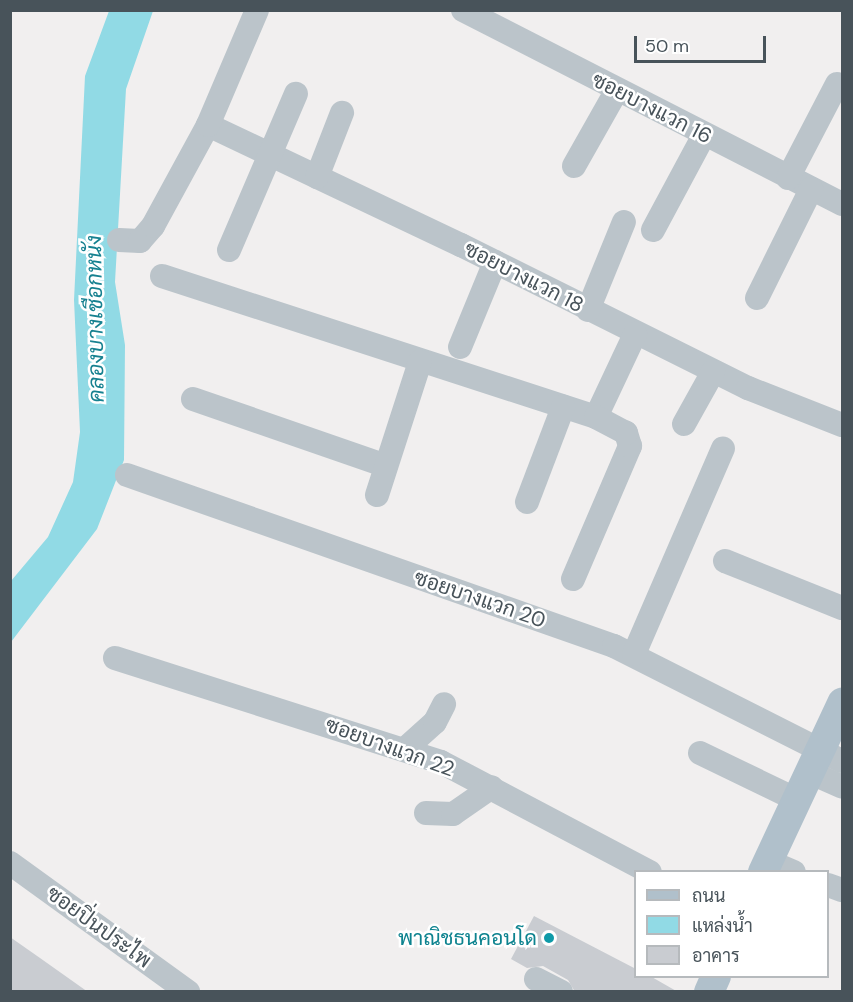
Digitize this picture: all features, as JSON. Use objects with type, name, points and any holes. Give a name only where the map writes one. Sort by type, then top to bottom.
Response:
[{"type":"main road","points":[[775,868],[795,799],[824,762],[843,703]]},
{"type":"main road","points":[[709,992],[715,978]]},
{"type":"street","points":[[119,240],[140,241],[146,236],[208,125],[257,10]]},
{"type":"street","name":"ซอยบางแวก 16","points":[[463,10],[788,178],[843,204]]},
{"type":"street","points":[[788,178],[837,84]]},
{"type":"street","points":[[574,166],[617,90]]},
{"type":"street","points":[[229,250],[296,94]]},
{"type":"street","points":[[317,177],[342,113]]},
{"type":"street","name":"ซอยบางแวก 18","points":[[208,125],[495,262],[714,372],[843,425]]},
{"type":"street","points":[[653,230],[704,135]]},
{"type":"street","points":[[757,298],[811,189]]},
{"type":"street","points":[[588,310],[624,222]]},
{"type":"street","points":[[460,347],[495,262]]},
{"type":"street","points":[[162,276],[420,362],[596,417],[630,440],[573,579]]},
{"type":"street","points":[[596,417],[635,334]]},
{"type":"street","points":[[377,495],[420,362]]},
{"type":"street","points":[[684,424],[714,372]]},
{"type":"street","points":[[192,399],[386,466]]},
{"type":"street","points":[[526,502],[563,407]]},
{"type":"street","points":[[634,654],[723,448]]},
{"type":"street","name":"ซอยบางแวก 20","points":[[127,475],[634,654],[824,762],[843,787]]},
{"type":"street","points":[[725,561],[843,609]]},
{"type":"street","name":"ซอยบางแวก 22","points":[[116,658],[405,749],[492,787],[646,870]]},
{"type":"street","points":[[405,749],[435,722],[444,704]]},
{"type":"street","points":[[700,753],[795,799]]},
{"type":"street","points":[[426,813],[453,814],[492,787]]},
{"type":"street","name":"ซอยปิ่นประไพ","points":[[10,863],[188,992]]},
{"type":"street","points":[[536,979],[561,992]]},
{"type":"water","name":"คลองบางเชือกหนัง","points":[[109,11],[153,11],[126,89],[115,282],[125,345],[124,460],[97,529],[11,642],[11,581],[48,537],[73,482],[80,432],[74,300],[85,76]]},
{"type":"building","name":"พาณิชธนคอนโด","points":[[534,916],[634,968],[634,978],[654,978],[678,992],[575,992],[568,980],[543,966],[527,968],[511,959]]},
{"type":"building","points":[[10,937],[40,958],[88,992],[10,992]]},
{"type":"place","name":"พาณิชธนคอนโด","points":[[549,938]]}]
